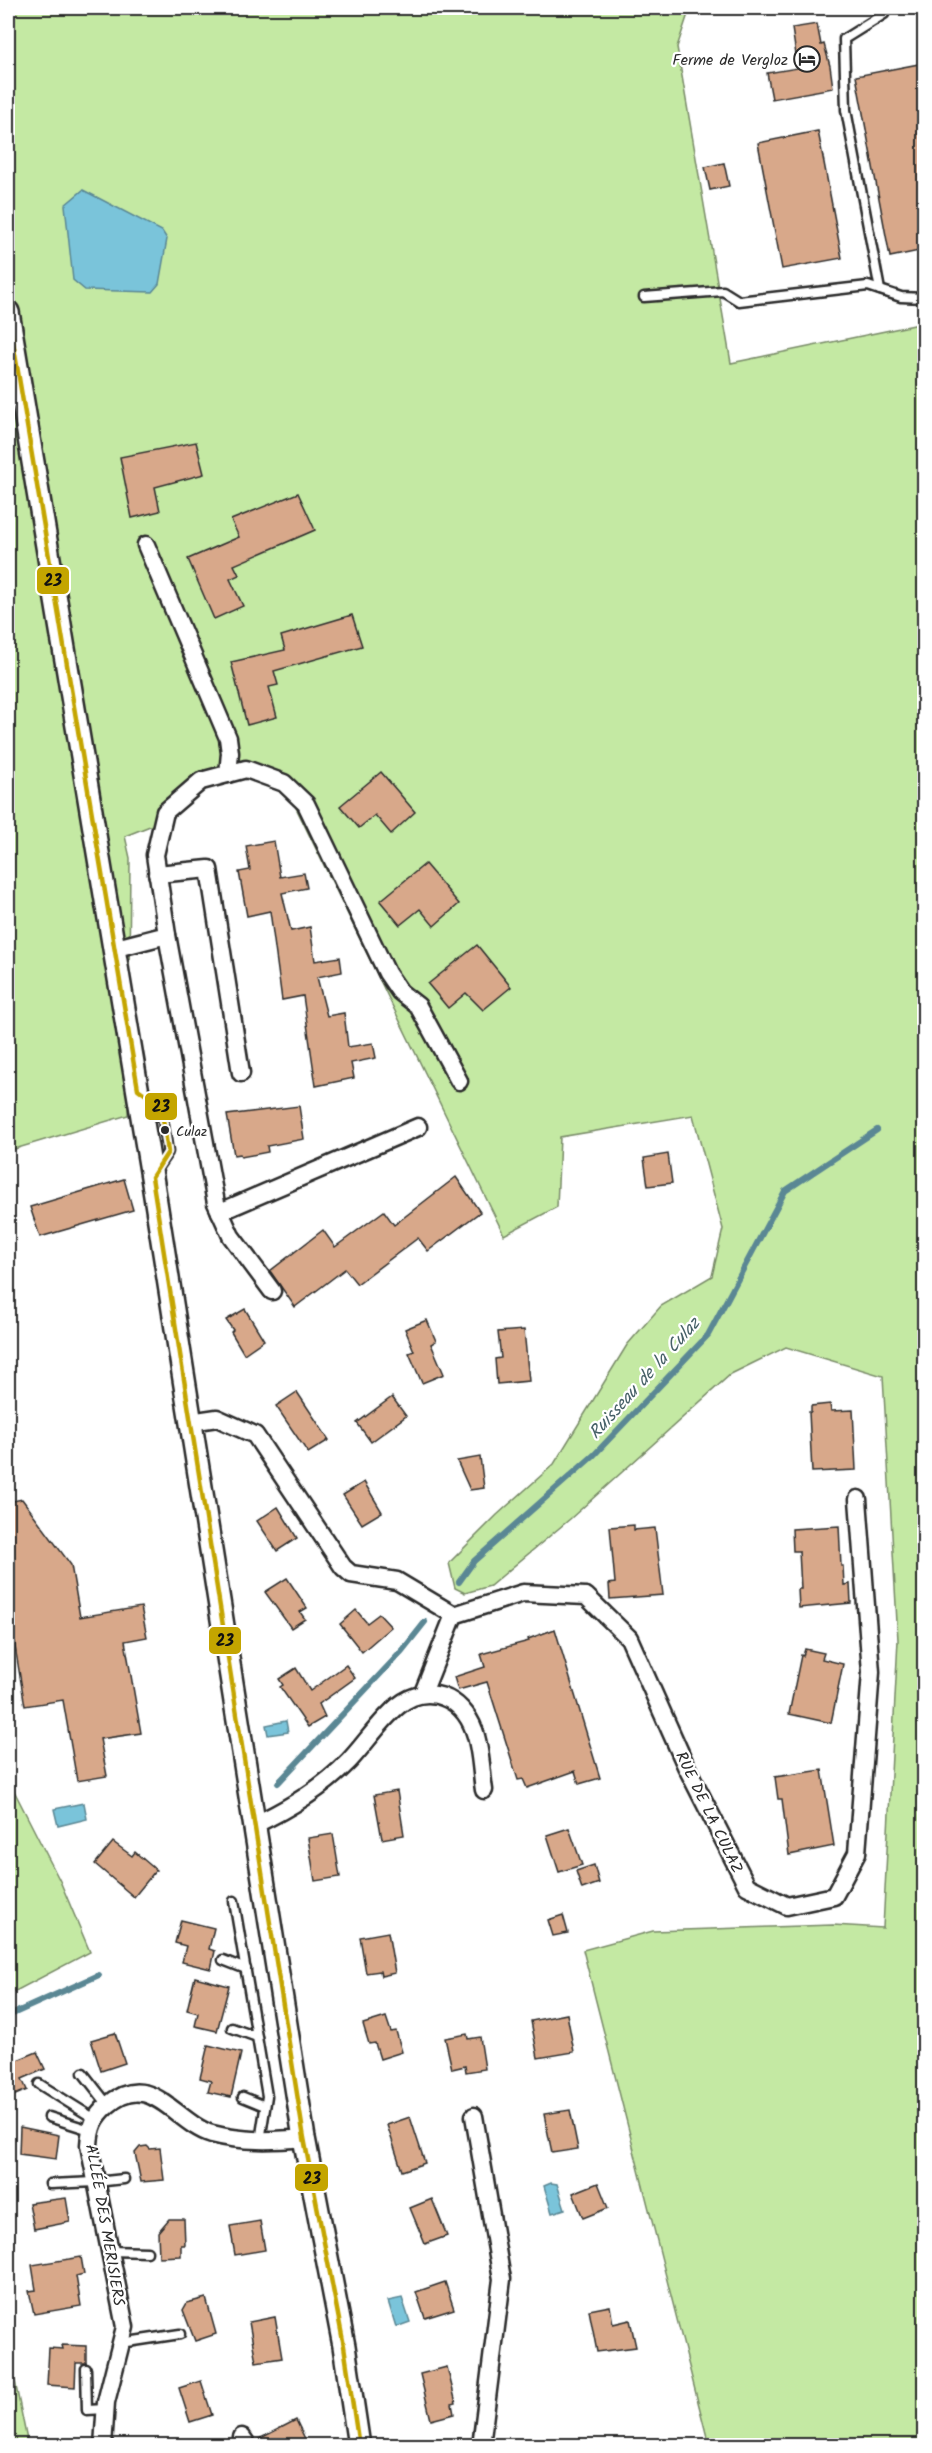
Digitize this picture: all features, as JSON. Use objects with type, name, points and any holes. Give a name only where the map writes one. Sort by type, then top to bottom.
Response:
[{"type":"street","points":[[8,312],[138,1089],[304,2138],[344,2346],[359,2445]]},
{"type":"street","points":[[146,545],[228,738],[230,753],[228,774]]},
{"type":"street","points":[[272,1291],[231,1236],[216,1203],[157,874],[155,855],[165,812],[201,781],[246,769],[284,783],[306,804],[387,973],[400,992],[418,1006],[459,1081]]},
{"type":"street","points":[[157,874],[209,869],[240,1073]]},
{"type":"street","points":[[124,946],[167,935]]},
{"type":"street","points":[[220,1212],[418,1127]]},
{"type":"street","points":[[190,1422],[217,1418],[255,1435],[343,1566],[351,1574],[397,1581],[454,1615],[423,1693]]},
{"type":"street","name":"RUE DE LA CULAZ","points":[[454,1615],[524,1593],[586,1596],[629,1638],[686,1766],[747,1886],[787,1906],[834,1896],[857,1853],[871,1672],[858,1499]]},
{"type":"street","points":[[254,1826],[313,1792],[349,1761],[399,1705],[423,1693],[436,1694],[450,1699],[468,1717],[475,1732],[484,1790]]},
{"type":"street","name":"ALLÉE DES MERISIERS","points":[[103,2445],[105,2409],[125,2327],[89,2145],[93,2124],[108,2104],[116,2098],[130,2093],[143,2092],[171,2107],[193,2124],[210,2133],[260,2141],[304,2138]]},
{"type":"street","points":[[474,2116],[502,2279],[481,2445]]},
{"type":"lane","points":[[880,290],[846,110],[844,39],[884,14],[883,8]]},
{"type":"lane","points":[[644,297],[723,291],[739,301],[868,285],[901,297],[924,298]]},
{"type":"lane","points":[[234,1901],[267,2096],[260,2141]]},
{"type":"lane","points":[[223,1960],[246,1969]]},
{"type":"lane","points":[[232,2028],[257,2037]]},
{"type":"lane","points":[[82,2073],[108,2104]]},
{"type":"lane","points":[[39,2084],[93,2124]]},
{"type":"lane","points":[[243,2097],[265,2106]]},
{"type":"lane","points":[[49,2117],[93,2124]]},
{"type":"lane","points":[[50,2184],[124,2178]]},
{"type":"lane","points":[[110,2251],[147,2252]]},
{"type":"lane","points":[[121,2343],[180,2334]]},
{"type":"lane","points":[[86,2369],[87,2410],[105,2409]]},
{"type":"green space","points":[[8,8],[690,8],[677,47],[731,363],[924,323],[924,2445],[709,2445],[583,1950],[653,1931],[833,1925],[883,1928],[898,1640],[883,1376],[786,1347],[731,1374],[570,1519],[490,1586],[465,1593],[455,1588],[449,1563],[497,1515],[554,1464],[627,1345],[661,1306],[712,1276],[723,1229],[693,1115],[560,1137],[557,1207],[504,1235],[280,775],[225,776],[155,824],[125,836],[130,858],[128,1115],[8,1151]]},
{"type":"green space","points":[[8,1779],[60,1881],[90,1952],[8,1995]]},
{"type":"green space","points":[[8,2347],[28,2445],[8,2445]]},
{"type":"water","points":[[83,190],[162,231],[167,239],[159,284],[152,292],[85,290],[73,280],[65,205]]},
{"type":"water","points":[[286,1721],[288,1732],[268,1735],[266,1725]]},
{"type":"water","points":[[84,1803],[87,1819],[58,1826],[54,1809]]},
{"type":"water","points":[[551,2183],[557,2184],[565,2209],[552,2213],[544,2186]]},
{"type":"water","points":[[402,2298],[410,2322],[396,2327],[388,2301]]},
{"type":"building","points":[[817,24],[821,45],[824,44],[830,66],[833,88],[772,99],[767,73],[798,68],[792,28]]},
{"type":"building","points":[[924,63],[924,250],[890,257],[856,76]]},
{"type":"building","points":[[818,131],[842,258],[782,269],[758,143]]},
{"type":"building","points":[[724,163],[729,186],[710,190],[705,167]]},
{"type":"building","points":[[196,442],[204,474],[155,487],[160,511],[132,518],[120,457]]},
{"type":"building","points":[[298,493],[315,530],[234,565],[239,575],[230,579],[243,606],[214,619],[188,559],[239,537],[231,520]]},
{"type":"building","points":[[352,615],[362,646],[274,671],[278,685],[269,687],[277,717],[247,725],[231,662],[285,650],[281,636]]},
{"type":"building","points":[[381,772],[415,812],[391,834],[375,815],[359,828],[340,806]]},
{"type":"building","points":[[274,841],[280,877],[304,873],[307,888],[282,893],[291,931],[310,927],[315,961],[340,957],[342,972],[317,977],[327,1016],[344,1013],[348,1047],[373,1043],[376,1058],[351,1063],[354,1078],[316,1086],[303,996],[282,1000],[270,911],[247,916],[239,872],[250,870],[246,846]]},
{"type":"building","points":[[425,864],[459,904],[434,926],[420,909],[400,925],[380,901]]},
{"type":"building","points":[[477,945],[511,987],[483,1010],[466,993],[448,1008],[428,984]]},
{"type":"building","points":[[299,1106],[304,1139],[267,1146],[268,1152],[241,1157],[240,1154],[234,1155],[227,1115]]},
{"type":"building","points":[[668,1154],[672,1183],[648,1186],[644,1158]]},
{"type":"building","points":[[456,1177],[480,1212],[428,1251],[418,1238],[357,1284],[345,1269],[295,1307],[270,1271],[323,1230],[335,1247],[384,1211],[394,1225]]},
{"type":"building","points":[[124,1179],[133,1210],[40,1237],[30,1207]]},
{"type":"building","points":[[245,1309],[264,1340],[244,1354],[226,1320]]},
{"type":"building","points":[[427,1320],[436,1341],[431,1344],[444,1374],[422,1383],[409,1353],[414,1351],[405,1329]]},
{"type":"building","points":[[524,1330],[529,1381],[497,1384],[495,1359],[501,1358],[498,1332]]},
{"type":"building","points":[[297,1392],[329,1440],[308,1453],[276,1406]]},
{"type":"building","points":[[392,1397],[406,1416],[371,1442],[357,1423]]},
{"type":"building","points":[[830,1404],[831,1411],[853,1410],[856,1470],[812,1472],[809,1412],[811,1412],[811,1406]]},
{"type":"building","points":[[480,1457],[484,1488],[470,1490],[457,1461]]},
{"type":"building","points":[[364,1482],[382,1512],[362,1524],[343,1495]]},
{"type":"building","points":[[22,1499],[71,1565],[80,1617],[141,1607],[147,1637],[125,1641],[141,1733],[100,1739],[107,1776],[77,1781],[63,1700],[25,1706],[12,1629],[8,1630],[8,1502]]},
{"type":"building","points":[[278,1507],[297,1538],[277,1551],[257,1521]]},
{"type":"building","points":[[634,1525],[634,1530],[655,1528],[663,1595],[610,1599],[609,1584],[615,1583],[610,1527]]},
{"type":"building","points":[[839,1526],[841,1566],[843,1566],[844,1585],[850,1584],[851,1603],[799,1608],[798,1589],[801,1589],[799,1551],[793,1551],[792,1529]]},
{"type":"building","points":[[287,1578],[307,1608],[300,1612],[305,1619],[291,1628],[265,1592]]},
{"type":"building","points":[[356,1610],[367,1623],[379,1614],[391,1627],[362,1652],[340,1624]]},
{"type":"building","points":[[555,1629],[600,1778],[579,1784],[575,1771],[527,1788],[523,1779],[518,1780],[487,1682],[458,1690],[454,1677],[485,1667],[481,1654],[529,1641],[528,1639]]},
{"type":"building","points":[[805,1649],[824,1653],[822,1659],[843,1664],[831,1723],[789,1714],[801,1655],[803,1656]]},
{"type":"building","points":[[346,1665],[355,1678],[319,1704],[325,1717],[308,1727],[280,1687],[283,1685],[279,1679],[296,1668],[310,1691]]},
{"type":"building","points":[[822,1770],[834,1846],[789,1855],[782,1799],[778,1799],[775,1777]]},
{"type":"building","points":[[397,1791],[404,1835],[382,1839],[374,1795]]},
{"type":"building","points":[[569,1828],[582,1865],[559,1872],[547,1835]]},
{"type":"building","points":[[333,1834],[340,1877],[315,1881],[308,1838]]},
{"type":"building","points":[[113,1842],[132,1856],[135,1852],[156,1870],[134,1897],[95,1864]]},
{"type":"building","points":[[594,1865],[599,1883],[582,1889],[576,1871]]},
{"type":"building","points":[[563,1915],[568,1933],[553,1936],[548,1920]]},
{"type":"building","points":[[181,1920],[214,1928],[209,1949],[215,1951],[211,1969],[182,1962],[186,1946],[175,1943]]},
{"type":"building","points":[[388,1932],[395,1973],[381,1976],[380,1971],[366,1973],[360,1937]]},
{"type":"building","points":[[195,1977],[229,1986],[217,2031],[195,2026],[198,2013],[187,2010]]},
{"type":"building","points":[[567,2014],[574,2052],[538,2058],[531,2021]]},
{"type":"building","points":[[386,2017],[391,2032],[396,2031],[402,2052],[380,2059],[375,2043],[369,2044],[363,2024]]},
{"type":"building","points":[[115,2033],[125,2063],[101,2071],[91,2040]]},
{"type":"building","points":[[467,2034],[468,2039],[480,2037],[485,2069],[466,2072],[465,2066],[452,2069],[445,2038]]},
{"type":"building","points":[[8,2044],[15,2061],[37,2052],[45,2069],[22,2079],[27,2090],[8,2098]]},
{"type":"building","points":[[208,2045],[241,2053],[231,2097],[208,2092],[211,2081],[200,2078]]},
{"type":"building","points":[[570,2110],[578,2149],[552,2153],[544,2114]]},
{"type":"building","points":[[410,2117],[425,2163],[402,2171],[387,2125]]},
{"type":"building","points":[[20,2127],[59,2135],[56,2159],[19,2154]]},
{"type":"building","points":[[147,2146],[150,2149],[160,2148],[164,2180],[141,2182],[135,2153],[140,2147]]},
{"type":"building","points":[[598,2183],[608,2208],[583,2218],[573,2193]]},
{"type":"building","points":[[66,2198],[70,2222],[34,2229],[29,2203]]},
{"type":"building","points":[[432,2199],[447,2236],[425,2244],[410,2208]]},
{"type":"building","points":[[169,2219],[184,2219],[185,2245],[181,2245],[181,2256],[159,2257],[158,2232]]},
{"type":"building","points":[[260,2221],[265,2250],[235,2255],[230,2226]]},
{"type":"building","points":[[81,2257],[84,2274],[76,2276],[81,2306],[34,2314],[29,2291],[36,2290],[32,2265]]},
{"type":"building","points":[[445,2282],[454,2309],[425,2318],[416,2292]]},
{"type":"building","points":[[206,2298],[216,2334],[195,2341],[183,2310],[187,2303]]},
{"type":"building","points":[[610,2306],[613,2324],[630,2320],[636,2347],[597,2352],[589,2310]]},
{"type":"building","points":[[275,2317],[282,2358],[256,2362],[249,2322]]},
{"type":"building","points":[[62,2345],[86,2346],[86,2363],[76,2363],[75,2387],[47,2385],[49,2348],[63,2349]]},
{"type":"building","points":[[447,2367],[456,2403],[452,2404],[454,2414],[431,2420],[420,2374]]},
{"type":"building","points":[[201,2381],[212,2415],[190,2422],[179,2388]]},
{"type":"building","points":[[296,2420],[308,2445],[258,2445],[257,2440]]},
{"type":"waterway","name":"Ruisseau de la Culaz","points":[[459,1582],[474,1561],[594,1455],[708,1335],[785,1191],[877,1130]]},
{"type":"waterway","name":"Ruisseau de la Culaz","points":[[278,1783],[402,1651],[425,1622]]},
{"type":"waterway","name":"Ruisseau de la Culaz","points":[[8,2016],[99,1975]]},
{"type":"transit line","name":"23","points":[[8,312],[138,1089],[161,1106],[168,1152],[152,1177],[304,2138],[344,2346],[359,2446]]},
{"type":"place","name":"Ferme de Vergloz","points":[[807,59]]},
{"type":"place","name":"Culaz","points":[[165,1130]]}]
